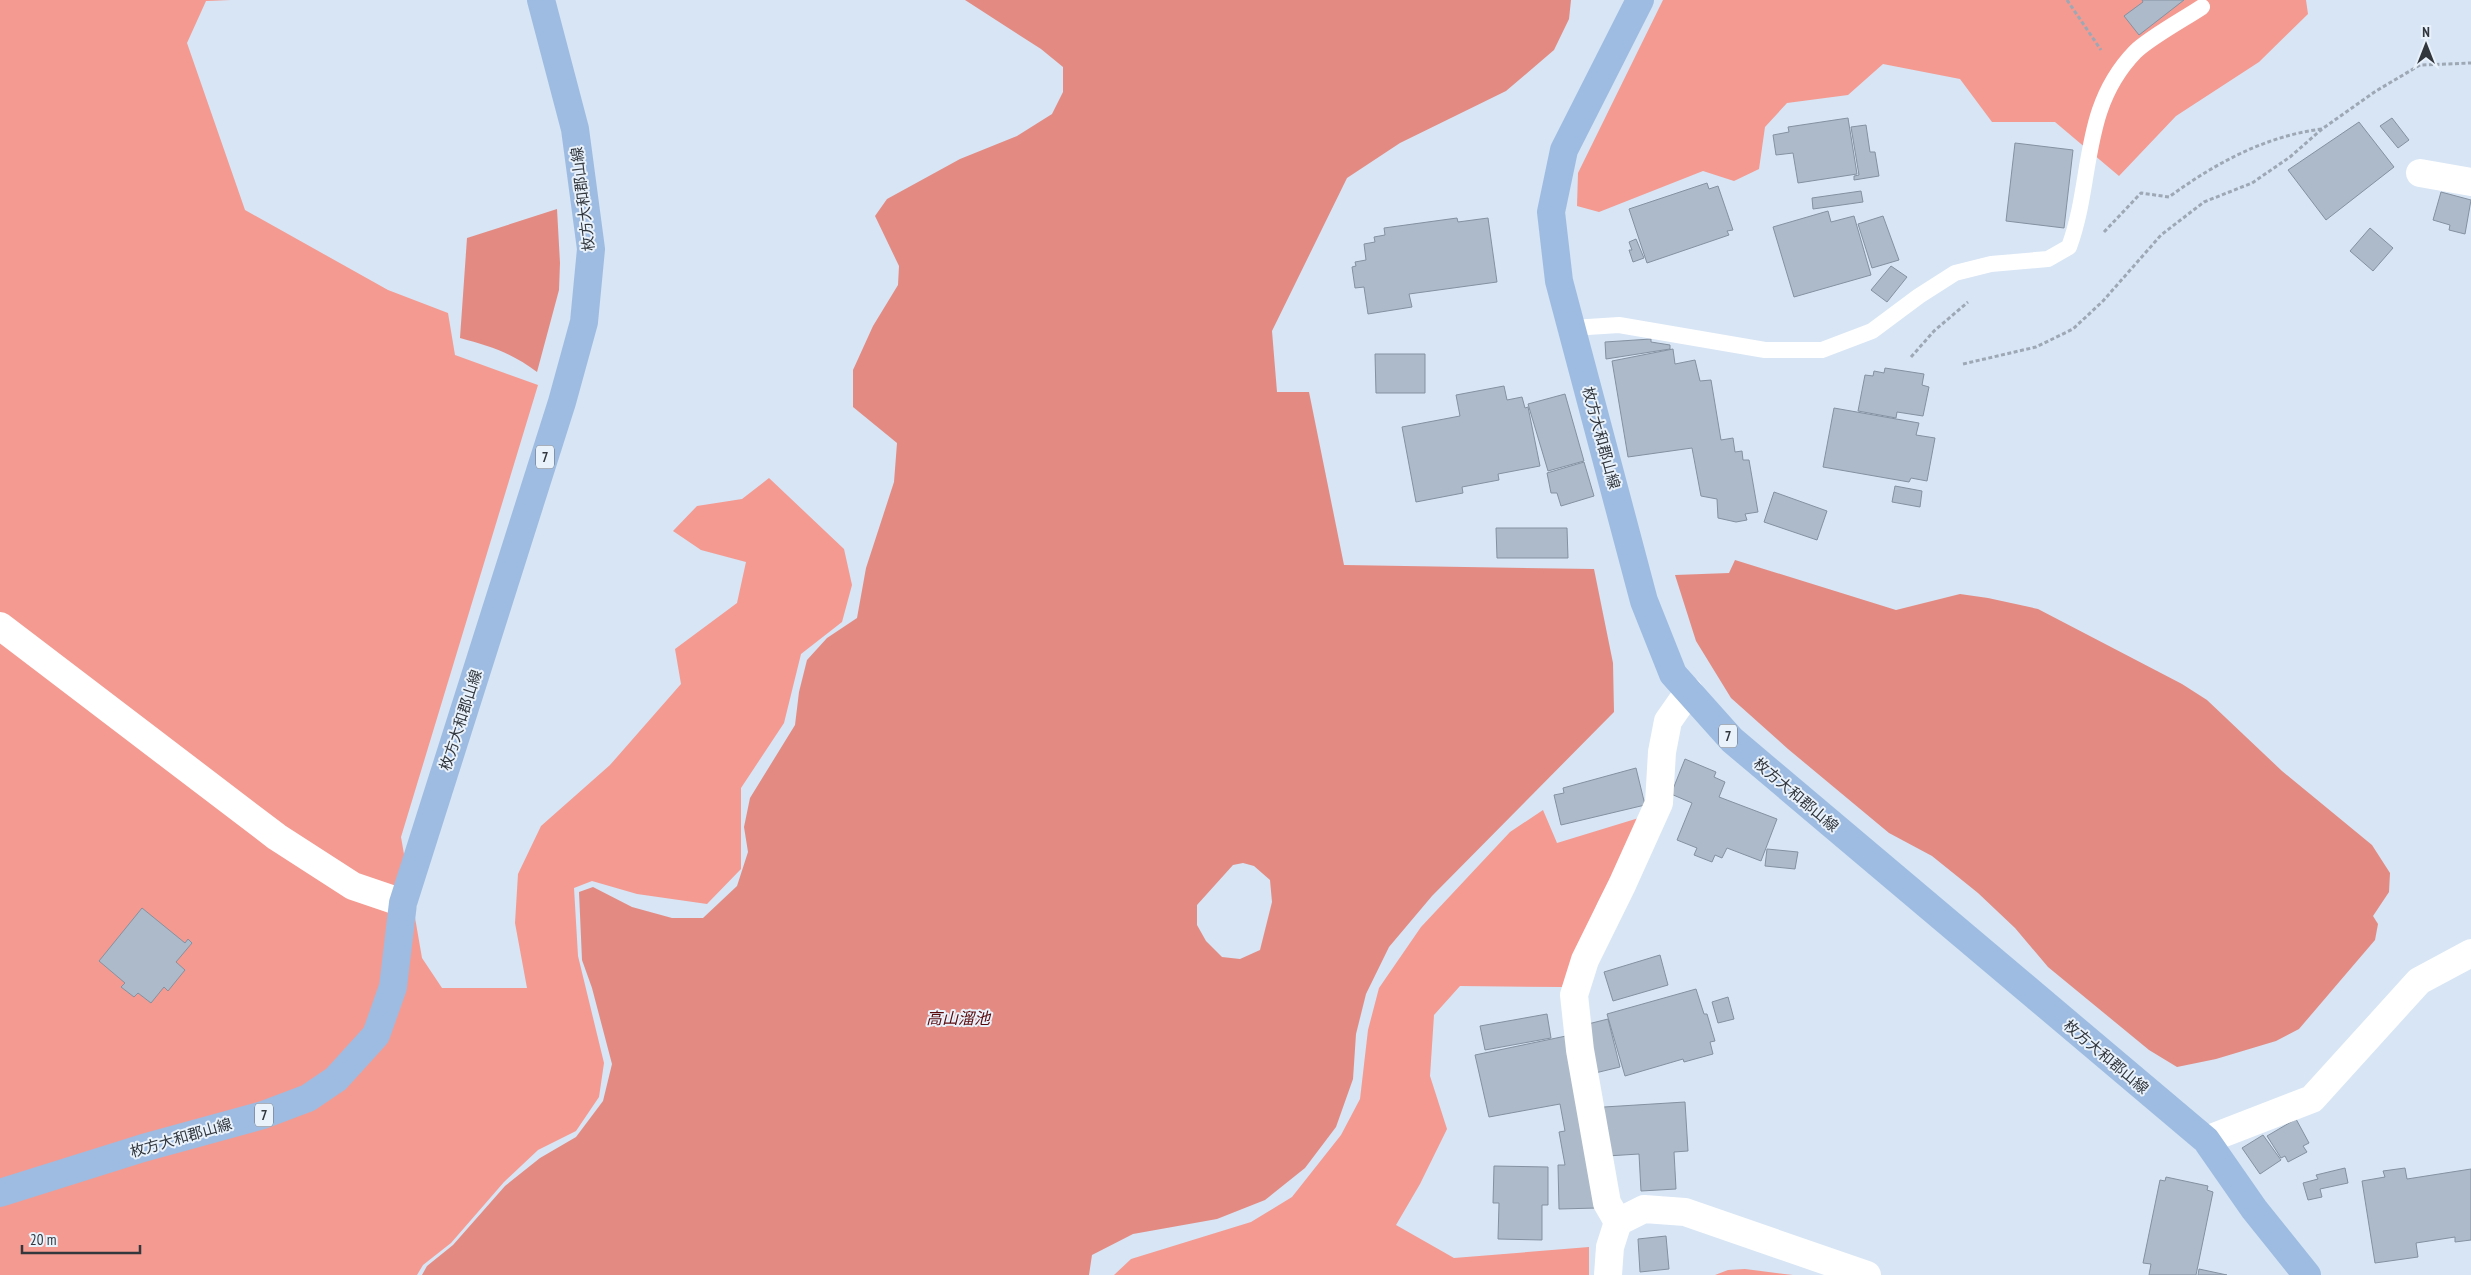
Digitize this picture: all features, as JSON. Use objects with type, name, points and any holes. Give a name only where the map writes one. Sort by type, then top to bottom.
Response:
[{"type":"main road","name":"枚方大和郡山線","points":[[0,1193],[133,1151],[263,1115],[308,1098],[336,1079],[376,1035],[393,987],[403,903],[562,402],[584,322],[591,248],[575,129],[541,0]]},
{"type":"main road","name":"枚方大和郡山線","points":[[1640,0],[1564,150],[1551,212],[1559,281],[1644,601],[1673,674],[1732,740],[2206,1140],[2254,1209],[2307,1275]]},
{"type":"street","points":[[2420,172],[2471,182]]},
{"type":"street","points":[[0,626],[276,837],[353,886],[403,903]]},
{"type":"street","points":[[1618,1222],[1607,1204],[1580,1050],[1574,995],[1585,960],[1659,803],[1662,752],[1668,721],[1689,691]]},
{"type":"street","points":[[2206,1140],[2312,1099],[2419,981],[2471,953]]},
{"type":"street","points":[[1608,1275],[1610,1247],[1618,1222],[1644,1209],[1685,1212],[1867,1275]]},
{"type":"lane","points":[[1572,328],[1619,325],[1765,350],[1822,350],[1872,331],[1919,296],[1955,273],[1991,264],[2048,259],[2069,247],[2078,223],[2088,150],[2106,91],[2136,51],[2202,8]]},
{"type":"path","points":[[2067,0],[2118,76]]},
{"type":"path","points":[[1964,364],[2036,347],[2073,329],[2104,301],[2161,235],[2204,202],[2252,183],[2290,157],[2322,129],[2376,91],[2420,65],[2471,63]]},
{"type":"path","points":[[2069,247],[2106,231],[2141,193],[2169,197],[2204,172],[2250,149],[2305,131],[2322,129]]},
{"type":"path","points":[[1911,357],[1934,331],[1984,285],[1991,264]]},
{"type":"shaded area","points":[[0,0],[231,0],[206,1],[187,43],[245,210],[388,290],[448,313],[455,355],[538,385],[401,837],[422,958],[442,988],[527,988],[515,923],[518,874],[541,826],[610,765],[681,684],[675,649],[737,603],[746,562],[701,550],[673,531],[697,506],[742,499],[769,478],[844,549],[852,585],[842,622],[801,654],[784,723],[741,788],[741,869],[707,904],[637,894],[592,881],[574,888],[578,956],[604,1063],[599,1097],[576,1131],[538,1150],[504,1182],[451,1243],[423,1265],[417,1275],[0,1275]]},
{"type":"shaded area","points":[[1663,0],[2306,0],[2308,14],[2259,62],[2176,116],[2119,176],[2055,122],[1992,122],[1960,79],[1883,64],[1848,95],[1787,103],[1765,127],[1759,169],[1734,181],[1703,171],[1599,212],[1577,206],[1578,173]]},
{"type":"shaded area","points":[[1543,810],[1557,843],[1642,817],[1598,902],[1562,987],[1460,986],[1434,1015],[1430,1076],[1447,1129],[1420,1184],[1396,1225],[1454,1258],[1589,1247],[1589,1275],[1114,1275],[1131,1259],[1251,1222],[1292,1197],[1341,1135],[1360,1099],[1368,1030],[1379,988],[1421,927],[1510,832]]},
{"type":"shaded area","points":[[1745,1269],[1793,1275],[1715,1275],[1728,1270]]},
{"type":"water","name":"高山溜池","points":[[965,0],[1571,0],[1569,19],[1554,50],[1506,91],[1400,143],[1347,178],[1272,331],[1277,392],[1309,392],[1344,565],[1594,569],[1613,663],[1614,712],[1432,896],[1389,947],[1366,994],[1356,1034],[1353,1079],[1336,1127],[1305,1168],[1265,1200],[1217,1219],[1133,1234],[1092,1255],[1089,1275],[422,1275],[427,1266],[453,1245],[505,1186],[540,1158],[576,1137],[603,1101],[612,1064],[592,988],[582,960],[579,892],[593,887],[632,907],[672,918],[703,918],[737,886],[748,852],[744,827],[750,798],[795,725],[799,692],[807,660],[827,638],[857,618],[866,568],[894,482],[897,443],[853,407],[853,370],[873,326],[898,285],[899,266],[875,216],[887,199],[960,159],[1017,136],[1052,114],[1063,92],[1063,67],[1041,49]],"holes":[[[1243,863],[1254,866],[1270,880],[1272,902],[1260,950],[1240,959],[1222,957],[1206,941],[1197,925],[1197,905],[1233,865]]]},
{"type":"water","points":[[557,209],[560,263],[559,290],[537,372],[519,360],[500,351],[460,338],[467,238]]},
{"type":"water","points":[[1735,560],[1896,610],[1960,594],[2038,609],[2182,684],[2207,700],[2282,771],[2372,845],[2390,873],[2389,892],[2373,916],[2378,924],[2375,940],[2299,1029],[2276,1041],[2216,1059],[2177,1067],[2149,1050],[2048,967],[2015,928],[1978,893],[1932,856],[1889,833],[1788,749],[1731,698],[1696,641],[1675,575],[1729,573]]},
{"type":"building","points":[[2142,0],[2184,0],[2139,35],[2124,16],[2143,2]]},
{"type":"building","points":[[1848,118],[1857,174],[1798,183],[1793,153],[1776,155],[1773,135],[1789,132],[1788,127]]},
{"type":"building","points":[[2392,118],[2409,140],[2398,148],[2380,126]]},
{"type":"building","points":[[2359,122],[2394,167],[2326,220],[2288,170]]},
{"type":"building","points":[[1866,125],[1870,152],[1875,152],[1879,176],[1854,180],[1854,176],[1859,175],[1851,127]]},
{"type":"building","points":[[2015,143],[2073,150],[2064,228],[2006,221]]},
{"type":"building","points":[[1707,183],[1709,189],[1718,186],[1733,230],[1727,231],[1729,235],[1647,263],[1629,209]]},
{"type":"building","points":[[1861,191],[1863,202],[1813,209],[1812,198]]},
{"type":"building","points":[[2441,192],[2471,200],[2465,234],[2449,230],[2450,225],[2433,220]]},
{"type":"building","points":[[1828,211],[1831,222],[1854,216],[1871,275],[1794,297],[1773,227]]},
{"type":"building","points":[[1883,216],[1899,260],[1872,268],[1858,224]]},
{"type":"building","points":[[1457,218],[1458,222],[1488,218],[1497,282],[1409,294],[1412,307],[1368,314],[1364,287],[1355,288],[1352,267],[1356,266],[1355,262],[1366,260],[1364,244],[1375,242],[1374,237],[1385,235],[1384,228]]},
{"type":"building","points":[[2370,228],[2393,248],[2373,271],[2350,251]]},
{"type":"building","points":[[1636,239],[1644,258],[1633,262],[1629,250],[1632,250],[1629,242]]},
{"type":"building","points":[[1891,266],[1907,277],[1887,302],[1871,290]]},
{"type":"building","points":[[1651,339],[1651,342],[1670,345],[1670,349],[1606,359],[1605,342]]},
{"type":"building","points":[[1673,349],[1675,364],[1695,360],[1700,381],[1711,380],[1721,440],[1733,438],[1735,452],[1742,451],[1743,460],[1749,460],[1758,512],[1745,514],[1747,520],[1736,522],[1718,518],[1717,499],[1701,496],[1692,448],[1628,457],[1612,361]]},
{"type":"building","points":[[1375,354],[1425,354],[1425,393],[1376,393]]},
{"type":"building","points":[[1885,368],[1924,374],[1922,385],[1929,387],[1923,416],[1897,412],[1896,418],[1858,411],[1865,375],[1873,376],[1874,371],[1884,373]]},
{"type":"building","points":[[1504,386],[1507,400],[1522,397],[1525,408],[1528,407],[1540,466],[1498,474],[1499,480],[1462,487],[1463,493],[1416,502],[1402,427],[1460,416],[1456,395]]},
{"type":"building","points":[[1565,394],[1584,461],[1548,471],[1528,404]]},
{"type":"building","points":[[1834,408],[1919,423],[1916,435],[1935,438],[1927,481],[1911,478],[1909,482],[1823,467]]},
{"type":"building","points":[[1584,462],[1594,496],[1561,506],[1557,493],[1551,493],[1547,473]]},
{"type":"building","points":[[1895,486],[1922,491],[1920,507],[1892,502]]},
{"type":"building","points":[[1774,492],[1827,511],[1817,540],[1764,522]]},
{"type":"building","points":[[1496,528],[1567,528],[1568,558],[1497,558]]},
{"type":"building","points":[[1685,759],[1716,772],[1714,777],[1725,782],[1719,797],[1777,819],[1761,861],[1727,848],[1722,858],[1715,855],[1712,862],[1694,855],[1697,848],[1677,840],[1692,803],[1671,794]]},
{"type":"building","points":[[1636,768],[1645,805],[1561,825],[1554,795],[1564,793],[1563,788]]},
{"type":"building","points":[[1767,849],[1798,852],[1795,869],[1765,866]]},
{"type":"building","points":[[142,908],[185,943],[188,939],[192,943],[176,962],[185,970],[168,991],[164,987],[151,1003],[138,993],[134,997],[121,987],[125,983],[99,961]]},
{"type":"building","points":[[1660,955],[1668,985],[1613,1001],[1604,972]]},
{"type":"building","points":[[1696,989],[1704,1014],[1707,1014],[1715,1041],[1710,1042],[1713,1054],[1684,1062],[1683,1059],[1625,1076],[1607,1014]]},
{"type":"building","points":[[1728,997],[1734,1019],[1718,1023],[1712,1002]]},
{"type":"building","points":[[1547,1014],[1551,1038],[1485,1050],[1480,1026]]},
{"type":"building","points":[[1608,1019],[1620,1067],[1591,1074],[1584,1025]]},
{"type":"building","points":[[1566,1036],[1597,1208],[1559,1209],[1558,1165],[1565,1165],[1559,1132],[1565,1131],[1560,1104],[1489,1117],[1475,1055]]},
{"type":"building","points":[[1685,1102],[1688,1151],[1674,1152],[1676,1189],[1641,1191],[1639,1154],[1607,1156],[1604,1107]]},
{"type":"building","points":[[2296,1119],[2309,1143],[2303,1146],[2307,1152],[2288,1162],[2285,1156],[2281,1158],[2267,1136]]},
{"type":"building","points":[[2263,1135],[2281,1160],[2260,1174],[2242,1148]]},
{"type":"building","points":[[1494,1166],[1548,1167],[1548,1205],[1542,1205],[1542,1240],[1498,1239],[1499,1203],[1493,1203]]},
{"type":"building","points":[[2345,1168],[2348,1183],[2320,1189],[2322,1197],[2308,1200],[2303,1183],[2318,1179],[2316,1175]]},
{"type":"building","points":[[2405,1168],[2407,1179],[2471,1169],[2471,1240],[2455,1242],[2455,1237],[2416,1243],[2418,1257],[2375,1263],[2362,1181],[2385,1177],[2383,1171]]},
{"type":"building","points":[[2166,1177],[2208,1186],[2207,1190],[2213,1192],[2196,1275],[2149,1275],[2151,1264],[2143,1263],[2160,1180],[2165,1181]]},
{"type":"building","points":[[1666,1236],[1669,1269],[1640,1272],[1638,1239]]},
{"type":"building","points":[[2199,1269],[2227,1275],[2198,1275]]}]
